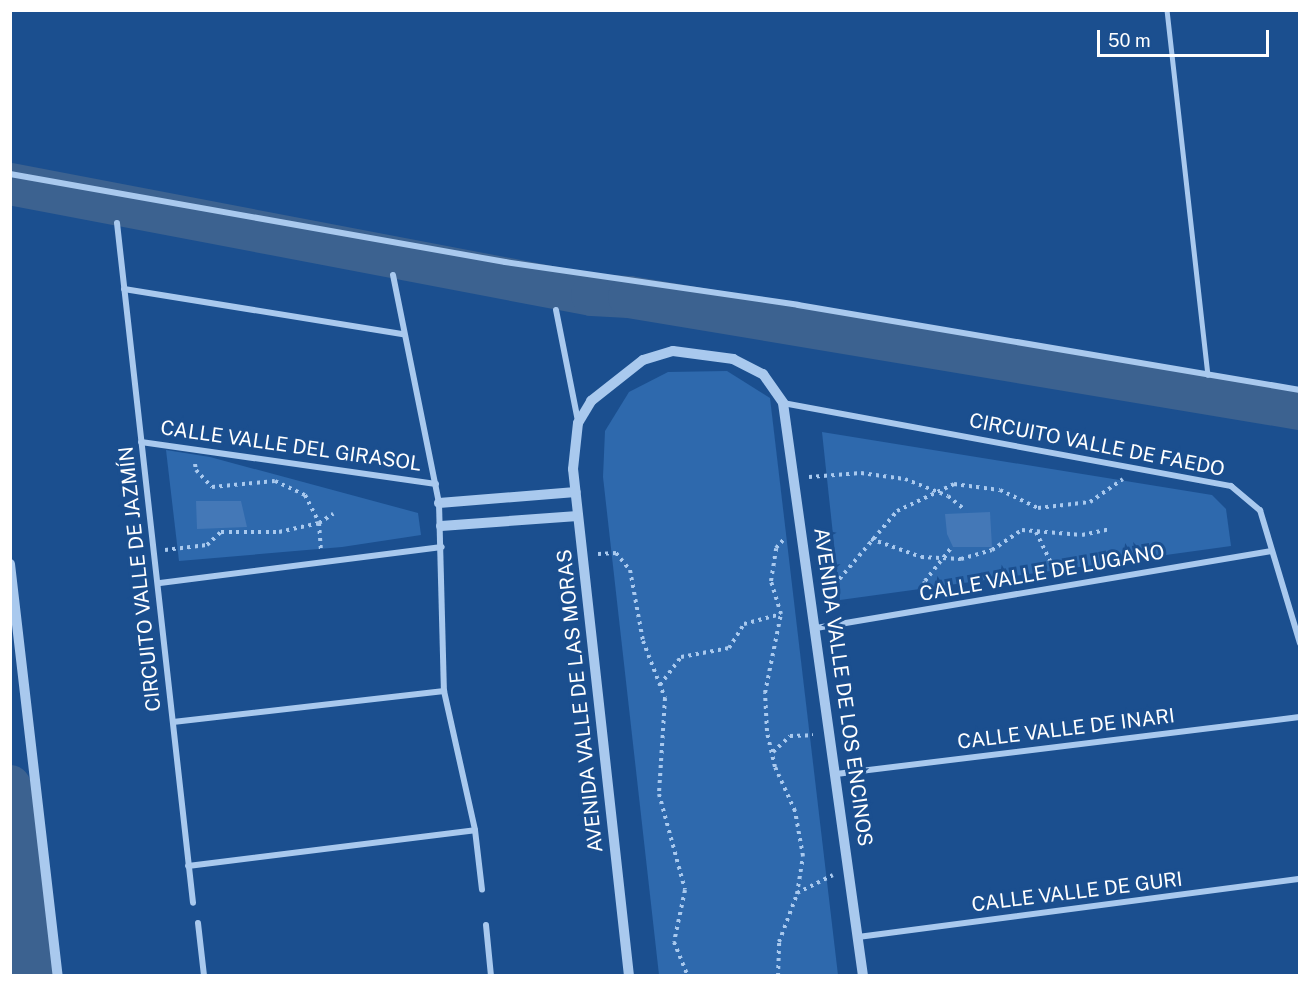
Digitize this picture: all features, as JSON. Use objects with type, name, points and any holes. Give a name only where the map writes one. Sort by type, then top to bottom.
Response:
[{"type":"street","points":[[10,174],[494,260],[798,305],[1299,390]]},
{"type":"street","name":"CIRCUITO VALLE DE JAZMÍN","points":[[117,223],[153,551],[160,583],[193,903]]},
{"type":"street","points":[[393,275],[403,334],[439,503],[442,547],[444,691],[475,830],[482,891]]},
{"type":"street","points":[[124,289],[403,334]]},
{"type":"street","name":"AVENIDA VALLE DE LAS MORAS","points":[[556,310],[578,423],[573,469],[628,975]]},
{"type":"street","name":"AVENIDA VALLE DE LAS MORAS","points":[[578,423],[591,401],[610,383],[643,360],[673,351],[733,359],[763,374],[783,403]]},
{"type":"street","name":"CIRCUITO VALLE DE FAEDO","points":[[783,403],[1230,486],[1260,510],[1299,643]]},
{"type":"street","name":"AVENIDA VALLE DE LOS ENCINOS","points":[[783,403],[802,517],[863,975]]},
{"type":"street","name":"CALLE VALLE DEL GIRASOL","points":[[141,441],[436,484]]},
{"type":"street","points":[[439,503],[576,492]]},
{"type":"street","points":[[441,526],[578,516]]},
{"type":"street","points":[[160,583],[442,547]]},
{"type":"street","name":"CALLE VALLE DE LUGANO","points":[[816,628],[1272,551]]},
{"type":"street","points":[[10,564],[58,975]]},
{"type":"street","points":[[173,722],[444,691]]},
{"type":"street","name":"CALLE VALLE DE INARI","points":[[836,774],[1299,717]]},
{"type":"street","points":[[188,866],[475,830]]},
{"type":"street","name":"CALLE VALLE DE GURI","points":[[858,936],[1299,879]]},
{"type":"street","points":[[198,923],[204,975]]},
{"type":"street","points":[[486,925],[491,975]]},
{"type":"lane","points":[[1167,10],[1209,375]]},
{"type":"path","points":[[194,448],[196,470],[212,487],[274,481],[305,495],[319,523],[322,563]]},
{"type":"path","points":[[814,611],[871,539],[897,511],[954,484],[1000,490],[1038,508],[1090,502],[1121,482],[1128,468]]},
{"type":"path","points":[[796,478],[861,472],[905,479],[938,492],[964,509]]},
{"type":"path","points":[[153,551],[207,545],[221,532],[279,532],[319,523],[333,514]]},
{"type":"path","points":[[778,975],[779,942],[797,894],[804,856],[795,811],[772,752],[765,693],[781,614],[771,581],[776,548],[802,517]]},
{"type":"path","points":[[871,539],[921,557],[961,559],[992,550],[1022,530],[1082,536],[1110,529]]},
{"type":"path","points":[[1036,532],[1053,567]]},
{"type":"path","points":[[918,611],[924,581],[951,548]]},
{"type":"path","points":[[582,554],[616,553],[630,570],[643,640],[665,698],[659,794],[685,890],[675,942],[688,975]]},
{"type":"path","points":[[660,685],[681,657],[729,648],[744,624],[781,614]]},
{"type":"path","points":[[772,752],[790,736],[831,736]]},
{"type":"path","points":[[797,894],[828,875],[850,874]]},
{"type":"shaded area","points":[[727,371],[770,398],[838,975],[659,975],[603,477],[605,431],[629,392],[668,372]]},
{"type":"shaded area","points":[[822,432],[1212,495],[1226,509],[1231,546],[840,600]]},
{"type":"shaded area","points":[[166,450],[210,457],[418,513],[421,535],[342,547],[179,561]]},
{"type":"building","points":[[196,501],[241,501],[247,527],[197,529]]},
{"type":"building","points":[[990,512],[992,547],[953,547],[947,534],[945,514]]},
{"type":"waterway","points":[[10,184],[592,295],[629,297],[1300,409]]},
{"type":"waterway","points":[[10,786],[33,976]]}]
